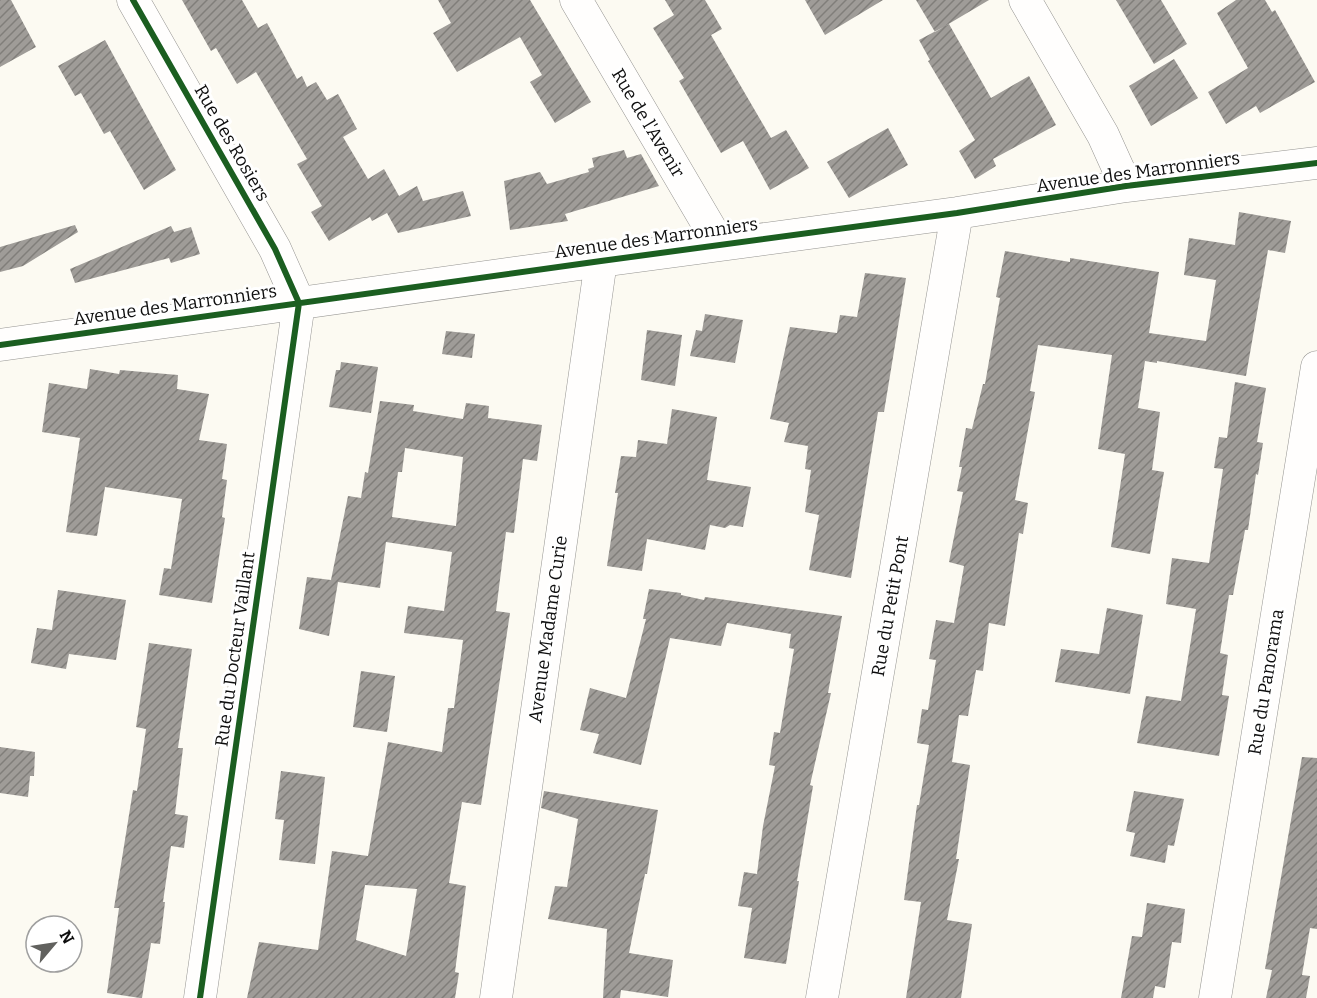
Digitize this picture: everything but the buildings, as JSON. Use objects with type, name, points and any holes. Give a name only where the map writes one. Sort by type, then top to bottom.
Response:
[{"type":"street","name":"Rue des Rosiers","points":[[133,0],[275,249],[299,303]]},
{"type":"street","name":"Rue de l'Avenir","points":[[576,0],[720,245]]},
{"type":"street","points":[[1025,0],[1103,135],[1126,186]]},
{"type":"street","name":"Avenue des Marronniers","points":[[0,345],[957,213],[1126,186],[1317,164]]},
{"type":"street","name":"Rue du Petit Pont","points":[[822,998],[957,213]]},
{"type":"street","name":"Avenue Madame Curie","points":[[496,998],[601,261]]},
{"type":"street","name":"Rue du Docteur Vaillant","points":[[200,998],[299,303]]},
{"type":"street","name":"Rue du Panorama","points":[[1215,998],[1317,367]]},
{"type":"cycle path","points":[[133,0],[275,249],[299,303],[200,998]]},
{"type":"cycle path","points":[[0,345],[957,213],[1126,186],[1317,163]]}]
